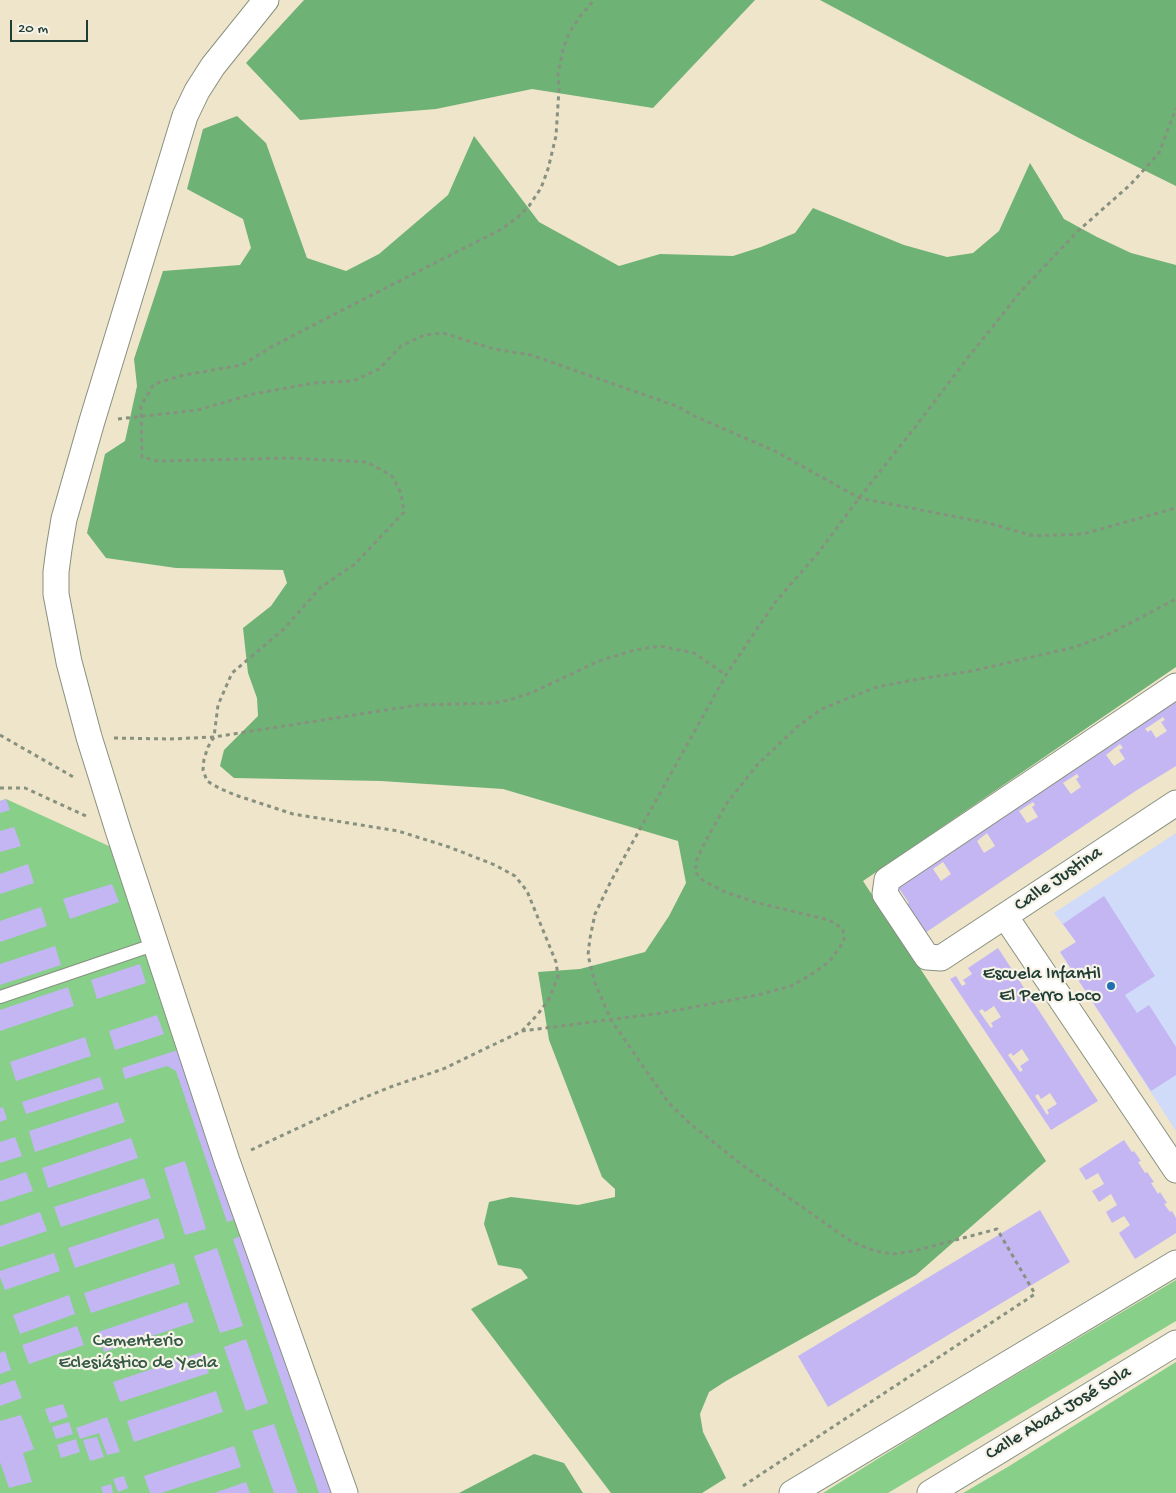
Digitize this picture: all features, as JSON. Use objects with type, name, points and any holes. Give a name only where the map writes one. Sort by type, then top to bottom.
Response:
[{"type":"street","points":[[266,0],[213,66],[197,91],[185,116],[64,519],[56,572],[56,594],[69,662],[89,737],[118,830],[227,1161],[345,1493]]},
{"type":"street","name":"Calle Justina","points":[[1176,686],[887,880],[885,894],[927,956],[942,958],[1176,803]]},
{"type":"street","points":[[1005,916],[1176,1170]]},
{"type":"street","points":[[792,1493],[1176,1263]]},
{"type":"street","name":"Calle Abad José Sola","points":[[936,1490],[1176,1343]]},
{"type":"lane","points":[[0,997],[156,944]]},
{"type":"path","points":[[522,1031],[549,999],[558,976],[556,962],[527,891],[514,876],[495,865],[449,847],[398,831],[293,814],[235,795],[207,781],[204,770],[204,759],[214,737],[218,705],[232,673],[284,629],[322,587],[355,564],[404,512],[401,493],[392,476],[367,462],[290,458],[158,461],[142,457],[141,418],[142,406],[154,384],[184,375],[242,365],[273,346],[500,230],[518,217],[529,206],[541,188],[548,168],[556,136],[560,89],[558,74],[562,48],[569,32],[594,0]]},
{"type":"path","points":[[743,1486],[1035,1294],[997,1229],[914,1251],[893,1254],[875,1251],[852,1242],[741,1164],[687,1121],[668,1102],[611,1020],[595,983],[588,955],[595,914],[726,674],[776,601],[819,552],[1022,290],[1078,231],[1131,184],[1158,153],[1176,108]]},
{"type":"path","points":[[92,421],[141,418],[198,410],[253,394],[314,383],[352,380],[379,369],[401,346],[424,334],[443,333],[494,349],[531,355],[679,408],[775,451],[859,498],[988,523],[1034,536],[1083,534],[1176,508]]},
{"type":"path","points":[[227,1161],[356,1101],[443,1069],[522,1031],[662,1013],[758,995],[791,986],[809,976],[829,962],[840,947],[845,936],[842,928],[829,920],[758,903],[725,892],[704,881],[695,872],[697,859],[704,842],[727,803],[757,765],[798,726],[820,710],[877,687],[972,671],[1075,647],[1109,634],[1176,599]]},
{"type":"path","points":[[89,737],[170,739],[214,737],[418,705],[493,703],[531,693],[599,661],[635,650],[660,646],[694,653],[726,674]]},
{"type":"path","points":[[0,735],[75,778]]},
{"type":"path","points":[[0,788],[25,788],[118,830]]},
{"type":"shaded area","points":[[1176,833],[1176,1131],[1060,952],[1076,942],[1054,913]]},
{"type":"green space","points":[[304,0],[755,0],[653,108],[532,89],[436,109],[300,120],[246,63]]},
{"type":"green space","points":[[820,0],[1176,0],[1176,186],[1079,138]]},
{"type":"green space","points":[[237,116],[266,143],[307,258],[346,271],[379,254],[448,195],[474,136],[539,222],[619,266],[660,254],[733,256],[795,233],[813,208],[904,245],[947,257],[973,253],[999,231],[1030,163],[1064,219],[1131,253],[1176,265],[1176,667],[863,881],[1046,1161],[916,1275],[709,1392],[700,1414],[703,1432],[726,1478],[702,1493],[611,1493],[471,1309],[528,1278],[521,1269],[498,1265],[484,1224],[489,1202],[511,1197],[578,1205],[615,1197],[615,1189],[602,1177],[549,1040],[538,972],[580,969],[645,952],[669,916],[686,883],[678,841],[503,789],[381,781],[234,778],[220,766],[224,750],[258,716],[257,698],[248,673],[243,628],[271,606],[287,583],[283,570],[176,568],[106,558],[87,533],[105,454],[125,441],[137,386],[134,359],[163,271],[240,265],[251,248],[243,219],[187,189],[203,129]]},
{"type":"green space","name":"Cementerio Eclesiástico de Yecla","points":[[6,799],[111,847],[331,1493],[0,1493],[0,801]]},
{"type":"green space","points":[[1176,1280],[1176,1321],[888,1493],[823,1493],[940,1420]]},
{"type":"green space","points":[[1176,1362],[1176,1493],[963,1493],[1006,1468]]},
{"type":"green space","points":[[534,1454],[564,1463],[583,1493],[459,1493]]},
{"type":"building","points":[[1176,700],[1176,766],[1137,790],[922,935],[903,906],[909,903],[900,890],[895,894],[891,888]],"holes":[[[1163,717],[1165,720],[1161,722],[1167,731],[1156,738],[1151,730],[1148,732],[1145,729]],[[1120,744],[1123,748],[1119,750],[1125,759],[1114,766],[1106,755]],[[1077,774],[1079,777],[1076,779],[1081,787],[1071,794],[1063,783]],[[1033,802],[1035,805],[1032,807],[1038,817],[1027,823],[1019,811]],[[987,833],[995,846],[984,853],[977,841]],[[943,862],[951,874],[941,881],[933,869]]]},
{"type":"building","points":[[6,799],[10,810],[0,813],[0,801]]},
{"type":"building","points":[[14,827],[21,846],[0,852],[0,831]]},
{"type":"building","points":[[28,864],[34,883],[0,894],[0,874]]},
{"type":"building","points":[[112,884],[119,902],[70,919],[63,899]]},
{"type":"building","name":"Escuela Infantil El Perro Loco","points":[[1104,896],[1155,976],[1125,995],[1137,1013],[1149,1005],[1176,1047],[1176,1075],[1151,1091],[1060,952],[1076,942],[1063,924]]},
{"type":"building","points":[[41,907],[47,926],[0,942],[0,921]]},
{"type":"building","points":[[55,946],[61,965],[0,985],[0,964]]},
{"type":"building","points":[[998,948],[1098,1101],[1051,1130],[950,979],[956,976],[962,986],[966,984],[963,980],[972,974],[968,968]],"holes":[[[994,1006],[1001,1017],[991,1023],[993,1026],[991,1028],[979,1011],[982,1009],[985,1012]],[[1022,1049],[1029,1060],[1020,1066],[1023,1070],[1020,1072],[1008,1055],[1011,1053],[1013,1056]],[[1050,1093],[1057,1104],[1047,1110],[1049,1113],[1047,1115],[1035,1096],[1038,1094],[1041,1099]]]},
{"type":"building","points":[[140,964],[146,983],[97,999],[91,980]]},
{"type":"building","points":[[68,987],[74,1006],[0,1031],[0,1010]]},
{"type":"building","points":[[157,1015],[164,1034],[115,1050],[109,1031]]},
{"type":"building","points":[[85,1037],[91,1056],[16,1081],[10,1062]]},
{"type":"building","points":[[181,1049],[239,1218],[227,1222],[176,1071],[167,1066],[125,1079],[122,1068]]},
{"type":"building","points":[[100,1077],[104,1089],[26,1114],[22,1102]]},
{"type":"building","points":[[118,1102],[125,1122],[35,1152],[29,1131]]},
{"type":"building","points":[[3,1107],[7,1119],[0,1122],[0,1108]]},
{"type":"building","points":[[15,1137],[22,1156],[0,1163],[0,1142]]},
{"type":"building","points":[[131,1138],[138,1158],[48,1188],[42,1168]]},
{"type":"building","points":[[1124,1140],[1141,1161],[1138,1162],[1154,1182],[1151,1183],[1158,1194],[1160,1192],[1167,1203],[1164,1204],[1170,1212],[1172,1211],[1176,1218],[1176,1233],[1135,1259],[1119,1233],[1130,1225],[1124,1216],[1112,1223],[1106,1212],[1117,1205],[1111,1194],[1099,1202],[1092,1191],[1104,1184],[1098,1173],[1086,1180],[1079,1169]]},
{"type":"building","points":[[185,1161],[206,1229],[185,1235],[164,1168]]},
{"type":"building","points":[[26,1172],[33,1191],[0,1202],[0,1181]]},
{"type":"building","points":[[144,1178],[151,1198],[61,1227],[54,1207]]},
{"type":"building","points":[[1040,1210],[1070,1262],[828,1407],[798,1356]]},
{"type":"building","points":[[40,1212],[47,1231],[0,1247],[0,1226]]},
{"type":"building","points":[[158,1218],[165,1238],[75,1268],[68,1248]]},
{"type":"building","points":[[244,1235],[332,1493],[319,1493],[233,1239]]},
{"type":"building","points":[[217,1248],[243,1326],[220,1333],[194,1256]]},
{"type":"building","points":[[54,1253],[60,1271],[5,1290],[0,1277],[0,1271]]},
{"type":"building","points":[[174,1263],[180,1284],[91,1313],[84,1293]]},
{"type":"building","points":[[69,1295],[75,1314],[20,1334],[13,1315]]},
{"type":"building","points":[[187,1302],[194,1322],[104,1352],[98,1332]]},
{"type":"building","points":[[77,1326],[84,1345],[29,1364],[22,1345]]},
{"type":"building","points":[[246,1339],[268,1403],[246,1411],[224,1347]]},
{"type":"building","points":[[5,1351],[11,1370],[0,1374],[0,1353]]},
{"type":"building","points":[[202,1352],[209,1373],[120,1402],[113,1382]]},
{"type":"building","points":[[15,1380],[22,1398],[0,1406],[0,1385]]},
{"type":"building","points":[[216,1391],[223,1412],[134,1442],[127,1421]]},
{"type":"building","points":[[63,1404],[68,1417],[50,1423],[45,1409]]},
{"type":"building","points":[[21,1415],[34,1449],[23,1453],[32,1482],[9,1488],[0,1462],[0,1421]]},
{"type":"building","points":[[107,1417],[120,1452],[107,1455],[99,1433],[80,1439],[76,1428]]},
{"type":"building","points":[[69,1422],[73,1434],[56,1439],[52,1427]]},
{"type":"building","points":[[274,1424],[298,1493],[274,1493],[252,1431]]},
{"type":"building","points":[[97,1437],[104,1457],[90,1461],[83,1440]]},
{"type":"building","points":[[76,1439],[80,1452],[61,1458],[57,1445]]},
{"type":"building","points":[[234,1446],[241,1467],[161,1493],[150,1493],[144,1476]]},
{"type":"building","points":[[124,1476],[128,1488],[118,1492],[113,1479]]},
{"type":"building","points":[[246,1482],[250,1493],[214,1493]]},
{"type":"building","points":[[111,1484],[113,1493],[103,1493],[101,1487]]},
{"type":"place","name":"Escuela Infantil El Perro Loco","points":[[1111,986]]}]
